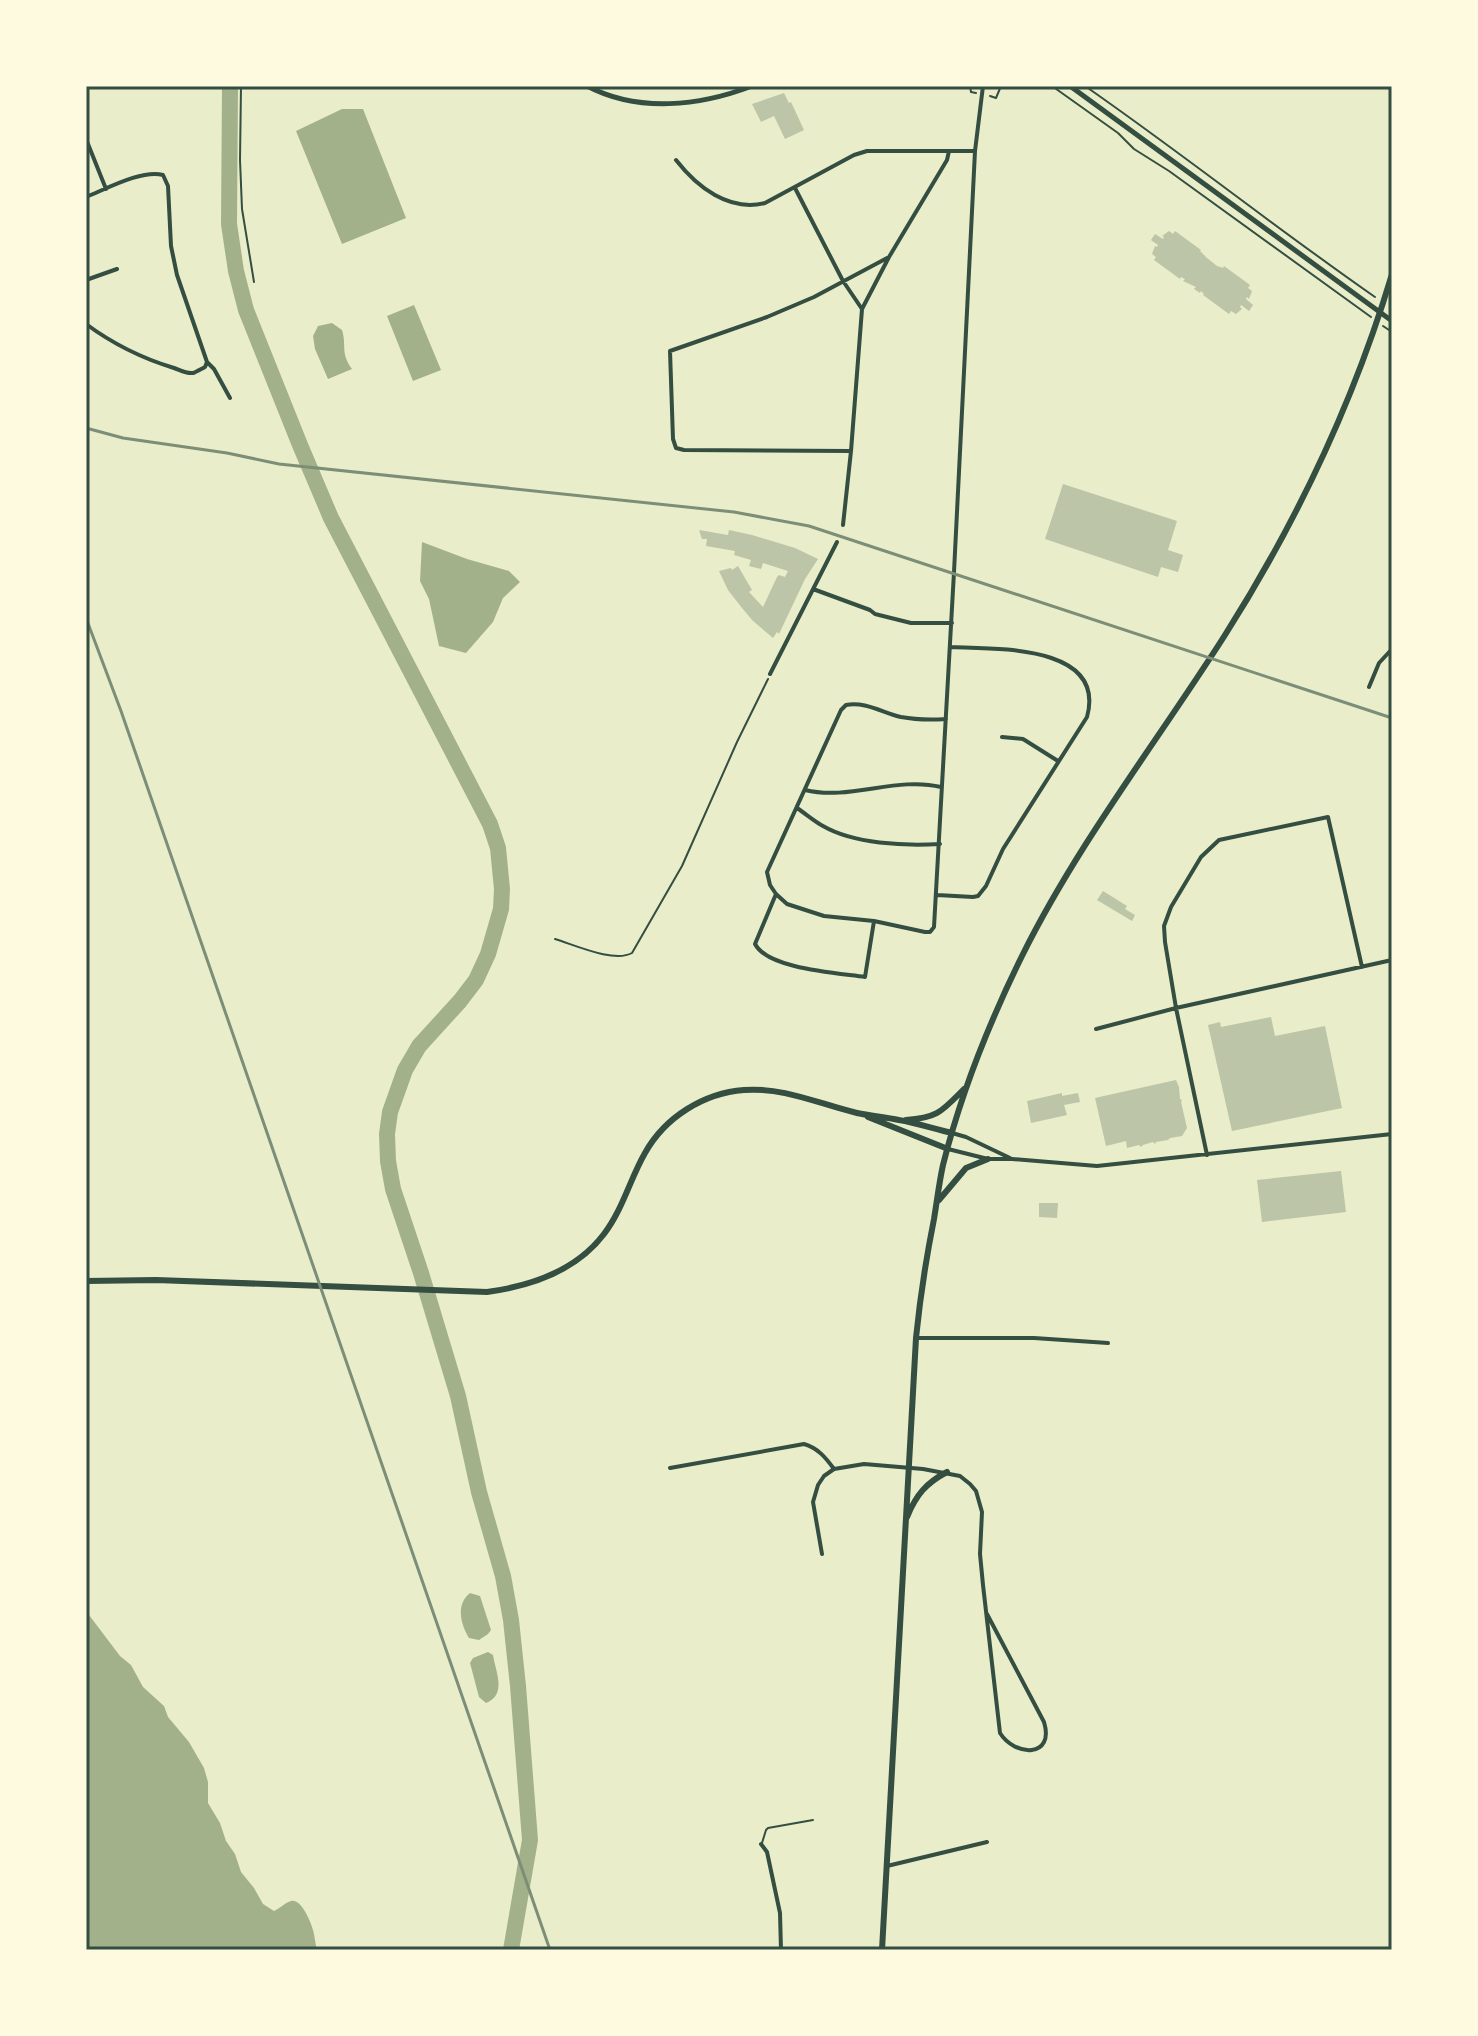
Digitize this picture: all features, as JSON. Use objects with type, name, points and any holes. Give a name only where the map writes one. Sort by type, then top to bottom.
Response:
[{"type":"main road","points":[[882,1950],[916,1338],[936,1202],[952,1133],[1004,993],[1038,924],[1106,812],[1226,633],[1301,502],[1341,414],[1392,274]]},
{"type":"main road","points":[[900,1120],[926,1118],[940,1113],[967,1087]]},
{"type":"main road","points":[[86,1281],[156,1280],[487,1292],[521,1286],[566,1267],[583,1256],[603,1235],[624,1203],[645,1153],[659,1132],[683,1112],[711,1096],[744,1090],[780,1091],[858,1113],[948,1149]]},
{"type":"main road","points":[[858,1113],[952,1133]]},
{"type":"main road","points":[[936,1202],[966,1168],[988,1159]]},
{"type":"main road","points":[[905,1524],[924,1486],[947,1472]]},
{"type":"street","points":[[587,86],[627,100],[659,104],[725,96],[752,86]]},
{"type":"street","points":[[946,719],[913,719],[862,704],[846,705],[841,710],[767,872],[776,894],[787,904],[824,916],[874,921],[925,932],[932,930],[935,923],[952,623],[975,151],[983,86]]},
{"type":"street","points":[[1070,86],[1392,321]]},
{"type":"street","points":[[86,139],[106,189]]},
{"type":"street","points":[[676,160],[689,178],[707,191],[733,202],[754,206],[867,151],[975,151]]},
{"type":"street","points":[[843,525],[862,309],[947,160],[949,151]]},
{"type":"street","points":[[86,197],[144,175],[163,175],[168,186],[171,246],[177,275],[207,362],[230,398]]},
{"type":"street","points":[[795,188],[843,281],[862,309]]},
{"type":"street","points":[[851,451],[676,448],[673,439],[670,351],[814,297],[889,257]]},
{"type":"street","points":[[86,280],[117,269]]},
{"type":"street","points":[[86,324],[118,346],[186,372],[199,370],[207,362]]},
{"type":"street","points":[[770,674],[837,542]]},
{"type":"street","points":[[813,589],[875,614],[911,623],[952,623]]},
{"type":"street","points":[[937,895],[978,896],[1003,849],[1087,717],[1090,704],[1086,683],[1054,658],[1039,653],[950,647]]},
{"type":"street","points":[[1369,687],[1379,663],[1392,649]]},
{"type":"street","points":[[1002,737],[1023,739],[1058,761]]},
{"type":"street","points":[[805,790],[840,792],[900,784],[942,787]]},
{"type":"street","points":[[797,808],[824,827],[854,839],[940,844]]},
{"type":"street","points":[[1207,1155],[1176,1008],[1164,926],[1171,907],[1201,857],[1219,840],[1328,817],[1362,967]]},
{"type":"street","points":[[776,894],[755,944],[768,957],[784,963],[865,977],[874,921]]},
{"type":"street","points":[[1096,1029],[1392,960]]},
{"type":"street","points":[[952,1133],[1012,1159]]},
{"type":"street","points":[[948,1149],[988,1159],[1097,1166],[1392,1134]]},
{"type":"street","points":[[916,1338],[1034,1338],[1108,1343]]},
{"type":"street","points":[[670,1468],[804,1444],[812,1446],[834,1469]]},
{"type":"street","points":[[822,1554],[813,1502],[818,1485],[834,1469],[864,1464],[947,1472],[960,1476],[970,1484],[976,1491],[982,1512],[980,1554],[1000,1733],[1012,1746],[1031,1751],[1045,1742],[1044,1722],[987,1614]]},
{"type":"street","points":[[887,1866],[987,1842]]},
{"type":"street","points":[[761,1844],[767,1852],[780,1913],[781,1950]]},
{"type":"lane","points":[[761,1844],[768,1828],[813,1820]]},
{"type":"path","points":[[241,86],[242,209],[254,282]]},
{"type":"path","points":[[996,98],[1001,86]]},
{"type":"path","points":[[1052,86],[1118,133],[1134,149],[1392,332]]},
{"type":"path","points":[[1085,86],[1374,297]]},
{"type":"path","points":[[555,939],[614,956],[632,953],[682,866],[770,674]]},
{"type":"shaded area","points":[[342,109],[363,109],[406,218],[342,244],[296,131]]},
{"type":"shaded area","points":[[414,305],[441,370],[413,381],[387,316]]},
{"type":"shaded area","points":[[332,323],[342,330],[345,354],[352,369],[328,379],[313,336],[318,326]]},
{"type":"shaded area","points":[[422,542],[509,571],[520,582],[503,598],[493,622],[466,653],[439,646],[429,599],[420,581]]},
{"type":"shaded area","points":[[470,1593],[480,1596],[491,1630],[479,1640],[469,1638],[463,1626],[461,1608]]},
{"type":"shaded area","points":[[86,1611],[120,1656],[131,1665],[143,1687],[164,1706],[168,1717],[189,1742],[204,1768],[208,1803],[241,1872],[263,1904],[274,1911],[291,1901],[298,1903],[310,1922],[317,1950],[86,1950]]},
{"type":"shaded area","points":[[488,1652],[493,1655],[498,1689],[486,1703],[479,1697],[470,1663],[473,1658]]},
{"type":"building","points":[[784,93],[804,130],[785,139],[774,116],[761,122],[752,104]]},
{"type":"building","points":[[1169,231],[1173,234],[1175,231],[1217,266],[1224,266],[1250,285],[1248,288],[1252,291],[1246,299],[1253,305],[1249,311],[1241,305],[1242,309],[1236,314],[1231,311],[1229,314],[1201,291],[1194,289],[1196,287],[1183,281],[1185,279],[1180,279],[1154,260],[1156,257],[1152,254],[1158,245],[1151,240],[1155,234],[1163,239],[1162,236]]},
{"type":"building","points":[[1063,484],[1177,521],[1168,550],[1183,555],[1178,572],[1161,567],[1158,577],[1045,539]]},
{"type":"building","points":[[699,530],[728,535],[729,530],[752,535],[795,548],[818,559],[779,634],[777,632],[773,638],[753,621],[728,590],[719,571],[738,566],[752,590],[749,592],[763,607],[777,577],[785,577],[788,571],[763,563],[761,569],[749,566],[751,560],[734,555],[735,551],[706,546],[707,539],[702,539]]},
{"type":"building","points":[[1103,891],[1127,906],[1125,909],[1135,915],[1132,921],[1097,900]]},
{"type":"building","points":[[1271,1017],[1275,1036],[1325,1026],[1342,1108],[1232,1131],[1208,1025],[1220,1022],[1221,1027]]},
{"type":"building","points":[[1176,1080],[1187,1128],[1182,1136],[1141,1147],[1127,1148],[1126,1141],[1106,1146],[1095,1098]]},
{"type":"building","points":[[1062,1093],[1062,1096],[1078,1093],[1080,1102],[1064,1105],[1067,1115],[1031,1123],[1027,1101]]},
{"type":"building","points":[[1341,1171],[1346,1212],[1262,1222],[1257,1180]]},
{"type":"building","points":[[1039,1203],[1058,1203],[1057,1218],[1039,1217]]},
{"type":"waterway","points":[[230,86],[229,224],[246,310],[331,518],[490,824],[498,848],[501,909],[488,954],[476,980],[419,1046],[405,1070],[390,1112],[387,1134],[393,1189],[458,1396],[511,1620],[530,1840],[511,1950]]},
{"type":"waterway","points":[[1387,86],[1392,91]]},
{"type":"railway","points":[[86,428],[123,438],[279,464],[734,512],[809,526],[1392,718]]},
{"type":"railway","points":[[86,618],[121,711],[550,1950]]}]
